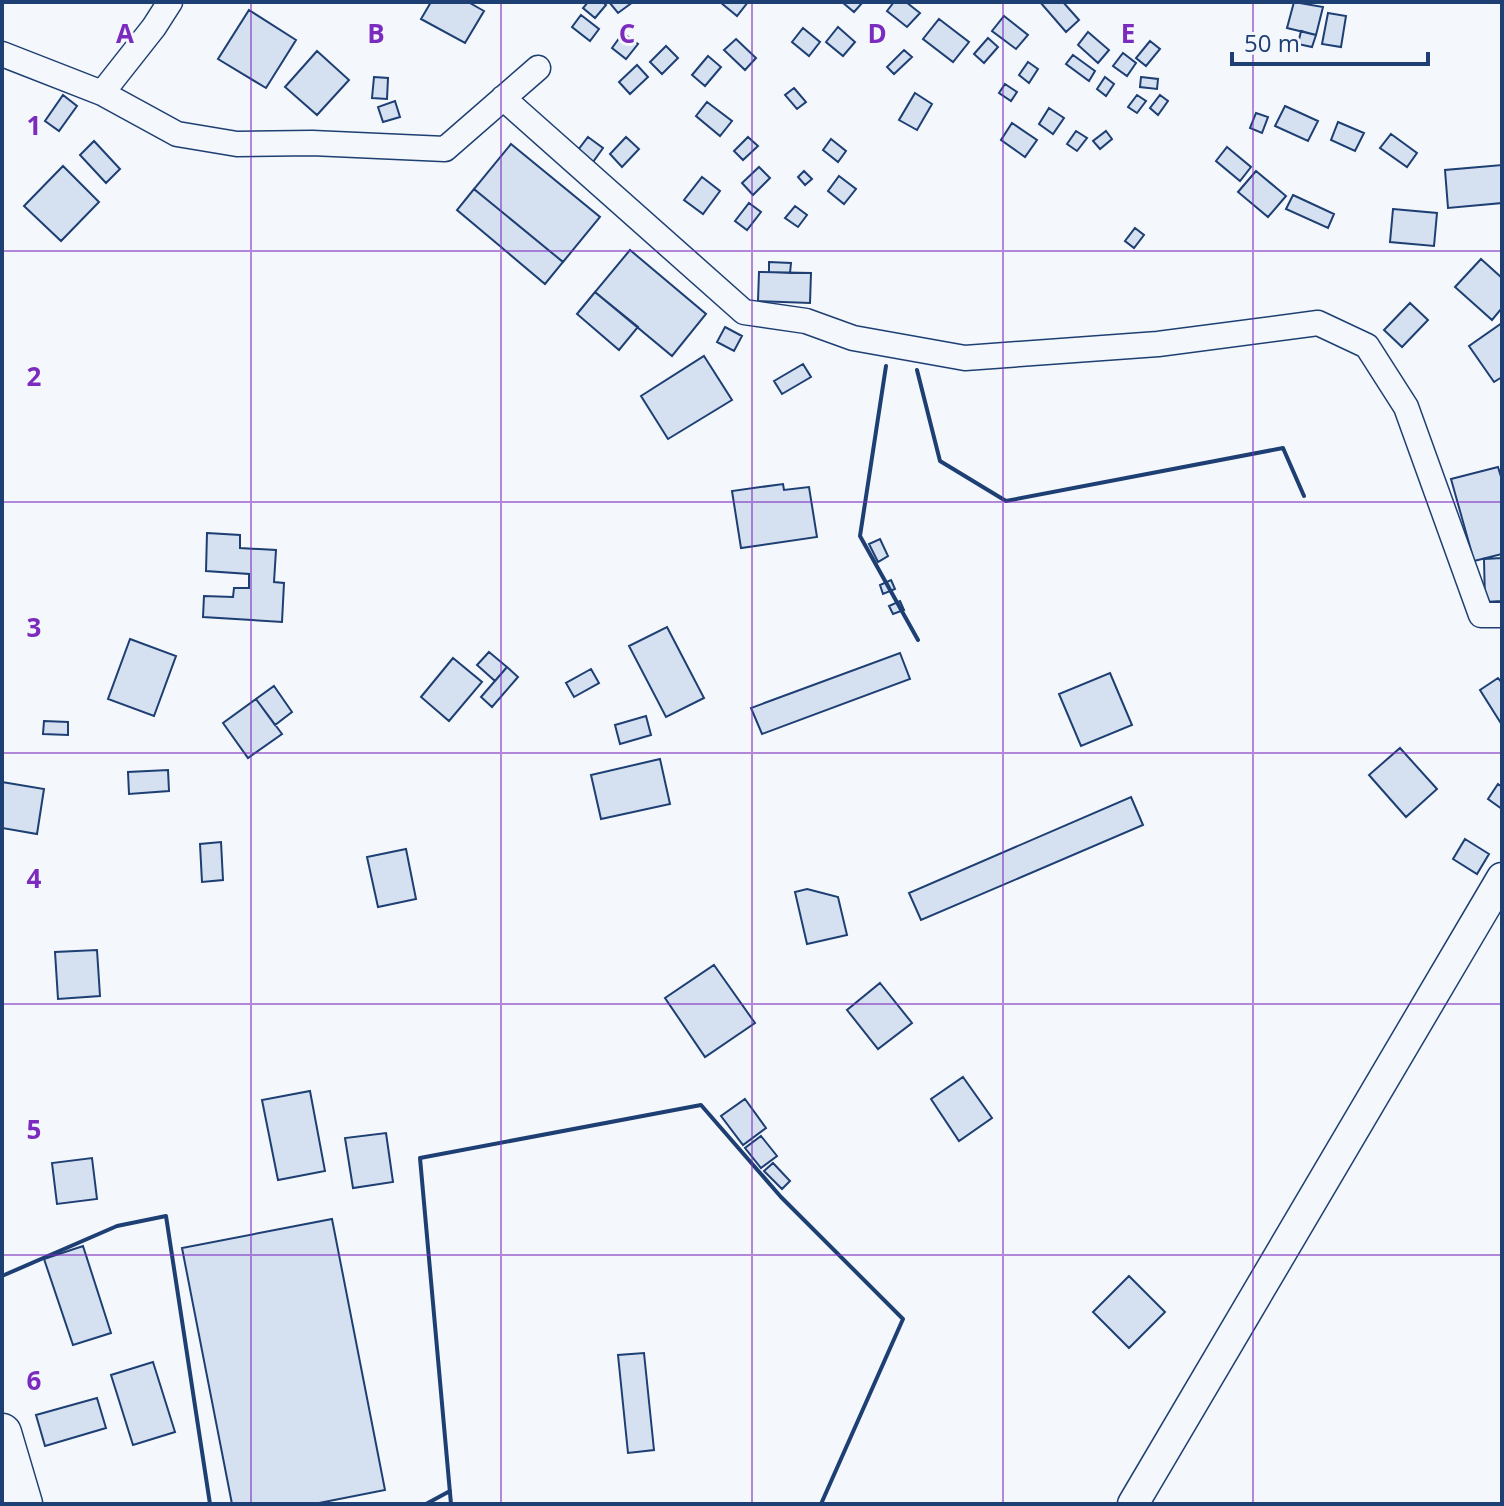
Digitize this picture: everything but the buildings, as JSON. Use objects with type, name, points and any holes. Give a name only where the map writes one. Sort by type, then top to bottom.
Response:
[{"type":"main road","points":[[2,1433],[23,1504]]},
{"type":"street","points":[[102,93],[170,2]]},
{"type":"street","points":[[2,54],[102,93],[177,134],[237,144],[312,143],[445,149],[538,68]]},
{"type":"street","points":[[503,98],[744,312],[806,321],[853,338],[965,358],[1158,344],[1318,323],[1367,346],[1406,407],[1481,615],[1502,615]]},
{"type":"street","points":[[1133,1504],[1502,878]]},
{"type":"wall","points":[[886,366],[860,536],[918,640]]},
{"type":"wall","points":[[917,370],[940,461],[1006,501],[1283,448],[1304,496]]},
{"type":"wall","points":[[451,1504],[420,1158],[701,1105],[781,1197],[903,1319],[821,1504]]},
{"type":"wall","points":[[2,1276],[117,1226],[166,1216],[210,1504]]},
{"type":"wall","points":[[426,1504],[450,1491]]}]
